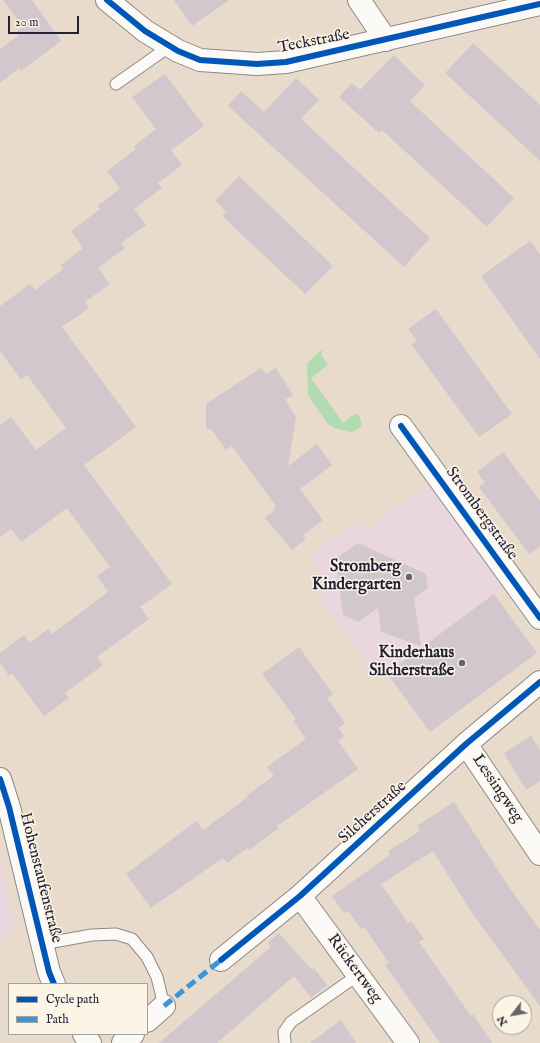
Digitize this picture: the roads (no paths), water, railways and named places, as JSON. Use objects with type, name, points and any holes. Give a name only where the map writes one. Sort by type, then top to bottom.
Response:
[{"type":"street","name":"Teckstraße","points":[[107,0],[128,19],[170,46],[200,60],[258,64],[286,62],[540,4]]},
{"type":"street","name":"Teckstraße","points":[[359,0],[386,40]]},
{"type":"street","name":"Strombergstraße","points":[[401,426],[540,618]]},
{"type":"street","name":"Silcherstraße","points":[[221,960],[300,896],[466,744],[540,682]]},
{"type":"street","name":"Lessingweg","points":[[466,744],[540,854]]},
{"type":"street","name":"Hohenstaufenstraße","points":[[0,779],[9,807],[42,944],[54,983]]},
{"type":"street","name":"Rückertweg","points":[[300,896],[408,1043]]},
{"type":"street","points":[[148,1021],[164,1006]]},
{"type":"street","points":[[123,1043],[132,1035]]},
{"type":"lane","points":[[116,84],[170,46]]},
{"type":"lane","points":[[42,944],[92,935],[116,934],[132,939],[147,957],[157,977],[164,1006]]},
{"type":"lane","points":[[285,1043],[284,1032],[291,1022],[358,974]]},
{"type":"place","name":"Stromberg Kindergarten","points":[[409,577]]},
{"type":"place","name":"Kinderhaus Silcherstraße","points":[[462,663]]}]
